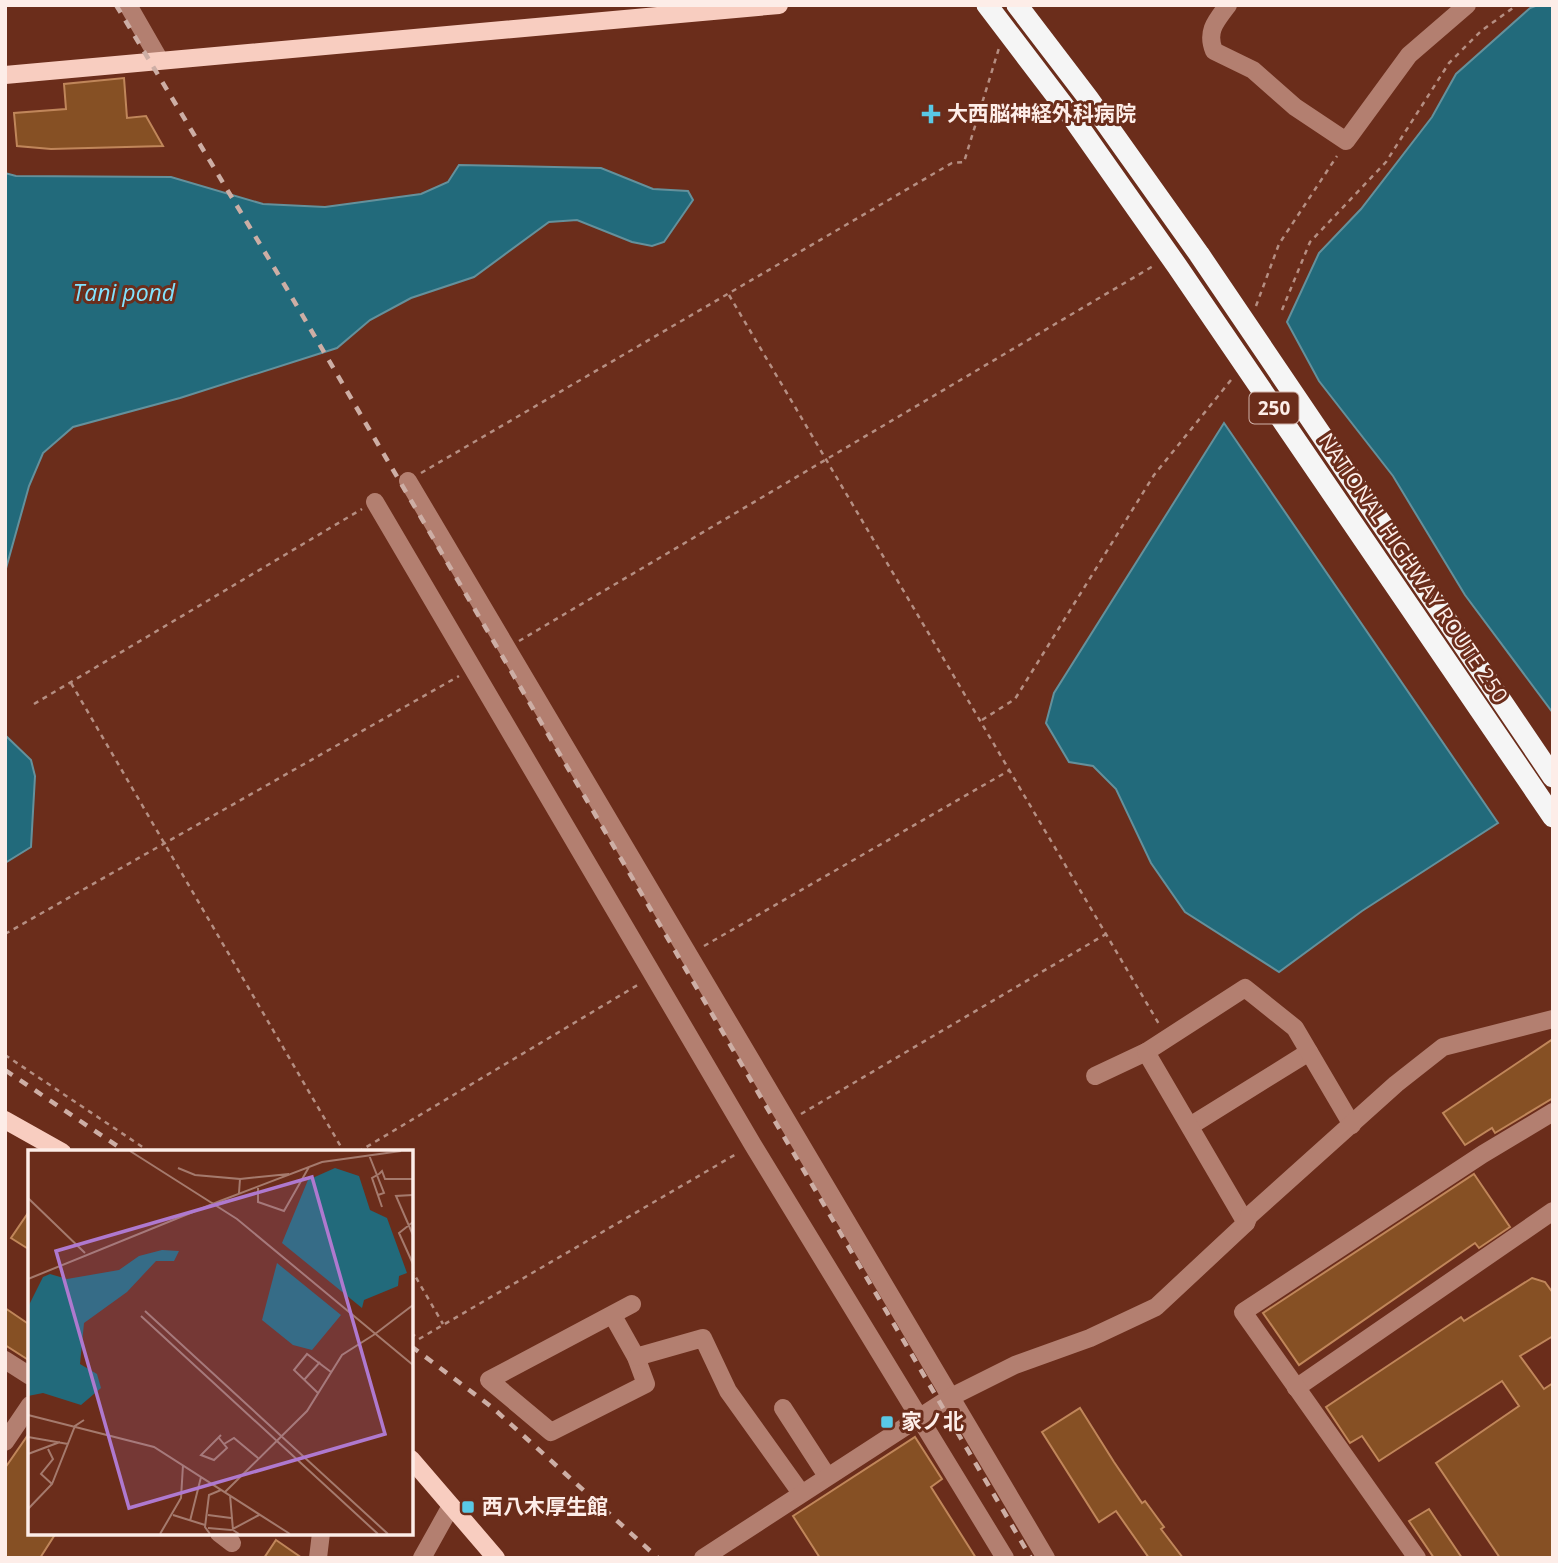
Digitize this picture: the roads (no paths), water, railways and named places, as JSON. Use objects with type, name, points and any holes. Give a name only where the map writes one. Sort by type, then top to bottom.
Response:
[{"type":"highway","name":"NATIONAL HIGHWAY ROUTE 250","points":[[987,5],[1177,266],[1553,817]]},
{"type":"highway","name":"NATIONAL HIGHWAY ROUTE 250","points":[[1017,5],[1088,98],[1199,254],[1553,777]]},
{"type":"main road","points":[[5,75],[779,5]]},
{"type":"main road","points":[[5,1120],[58,1150]]},
{"type":"main road","points":[[413,1461],[496,1558]]},
{"type":"street","points":[[128,5],[159,60]]},
{"type":"street","points":[[1228,5],[1212,27],[1209,38],[1214,51],[1253,70],[1295,107],[1346,141],[1409,55],[1467,5]]},
{"type":"street","points":[[408,481],[1046,1558]]},
{"type":"street","points":[[375,502],[753,1144],[916,1417],[1005,1558]]},
{"type":"street","points":[[1095,1076],[1146,1052],[1166,1036],[1245,988],[1295,1028],[1352,1125]]},
{"type":"street","points":[[703,1558],[916,1417],[951,1397],[1016,1365],[1090,1338],[1156,1307],[1246,1223],[1249,1216],[1396,1084],[1443,1046],[1553,1018]]},
{"type":"street","points":[[1146,1052],[1246,1223]]},
{"type":"street","points":[[1190,1126],[1309,1052]]},
{"type":"street","points":[[1417,1558],[1243,1312],[1483,1154],[1553,1112]]},
{"type":"street","points":[[1296,1388],[1553,1211]]},
{"type":"street","points":[[613,1316],[636,1357],[646,1384],[551,1432],[489,1380],[632,1304]]},
{"type":"street","points":[[636,1357],[703,1338],[728,1391],[801,1493]]},
{"type":"street","points":[[5,1360],[28,1375]]},
{"type":"street","points":[[5,1441],[28,1408]]},
{"type":"street","points":[[783,1408],[827,1476]]},
{"type":"street","points":[[422,1558],[452,1506]]},
{"type":"street","points":[[318,1558],[321,1535]]},
{"type":"water","points":[[1553,5],[1553,713],[1465,595],[1393,476],[1319,381],[1287,322],[1319,253],[1361,209],[1432,117],[1456,74],[1530,8]]},
{"type":"water","name":"Tani pond","points":[[459,165],[601,168],[653,189],[688,191],[693,200],[664,242],[652,246],[632,242],[577,220],[549,222],[474,277],[411,298],[370,320],[337,348],[180,398],[73,427],[43,453],[29,486],[5,572],[5,173],[16,176],[171,177],[263,204],[325,207],[421,194],[448,182]]},
{"type":"water","points":[[1224,423],[1498,823],[1362,911],[1279,972],[1185,912],[1151,863],[1116,789],[1093,766],[1069,762],[1046,723],[1054,693]]},
{"type":"water","points":[[5,735],[31,760],[35,776],[31,847],[5,863]]},
{"type":"railway","points":[[116,5],[287,289],[1031,1558]]},
{"type":"railway","points":[[5,1070],[123,1150]]},
{"type":"railway","points":[[413,1348],[493,1408],[658,1558]]},
{"type":"place","name":"大西脳神経外科病院","points":[[931,114]]},
{"type":"place","name":"家ノ北","points":[[887,1422]]},
{"type":"place","name":"西八木厚生館","points":[[468,1507]]}]
